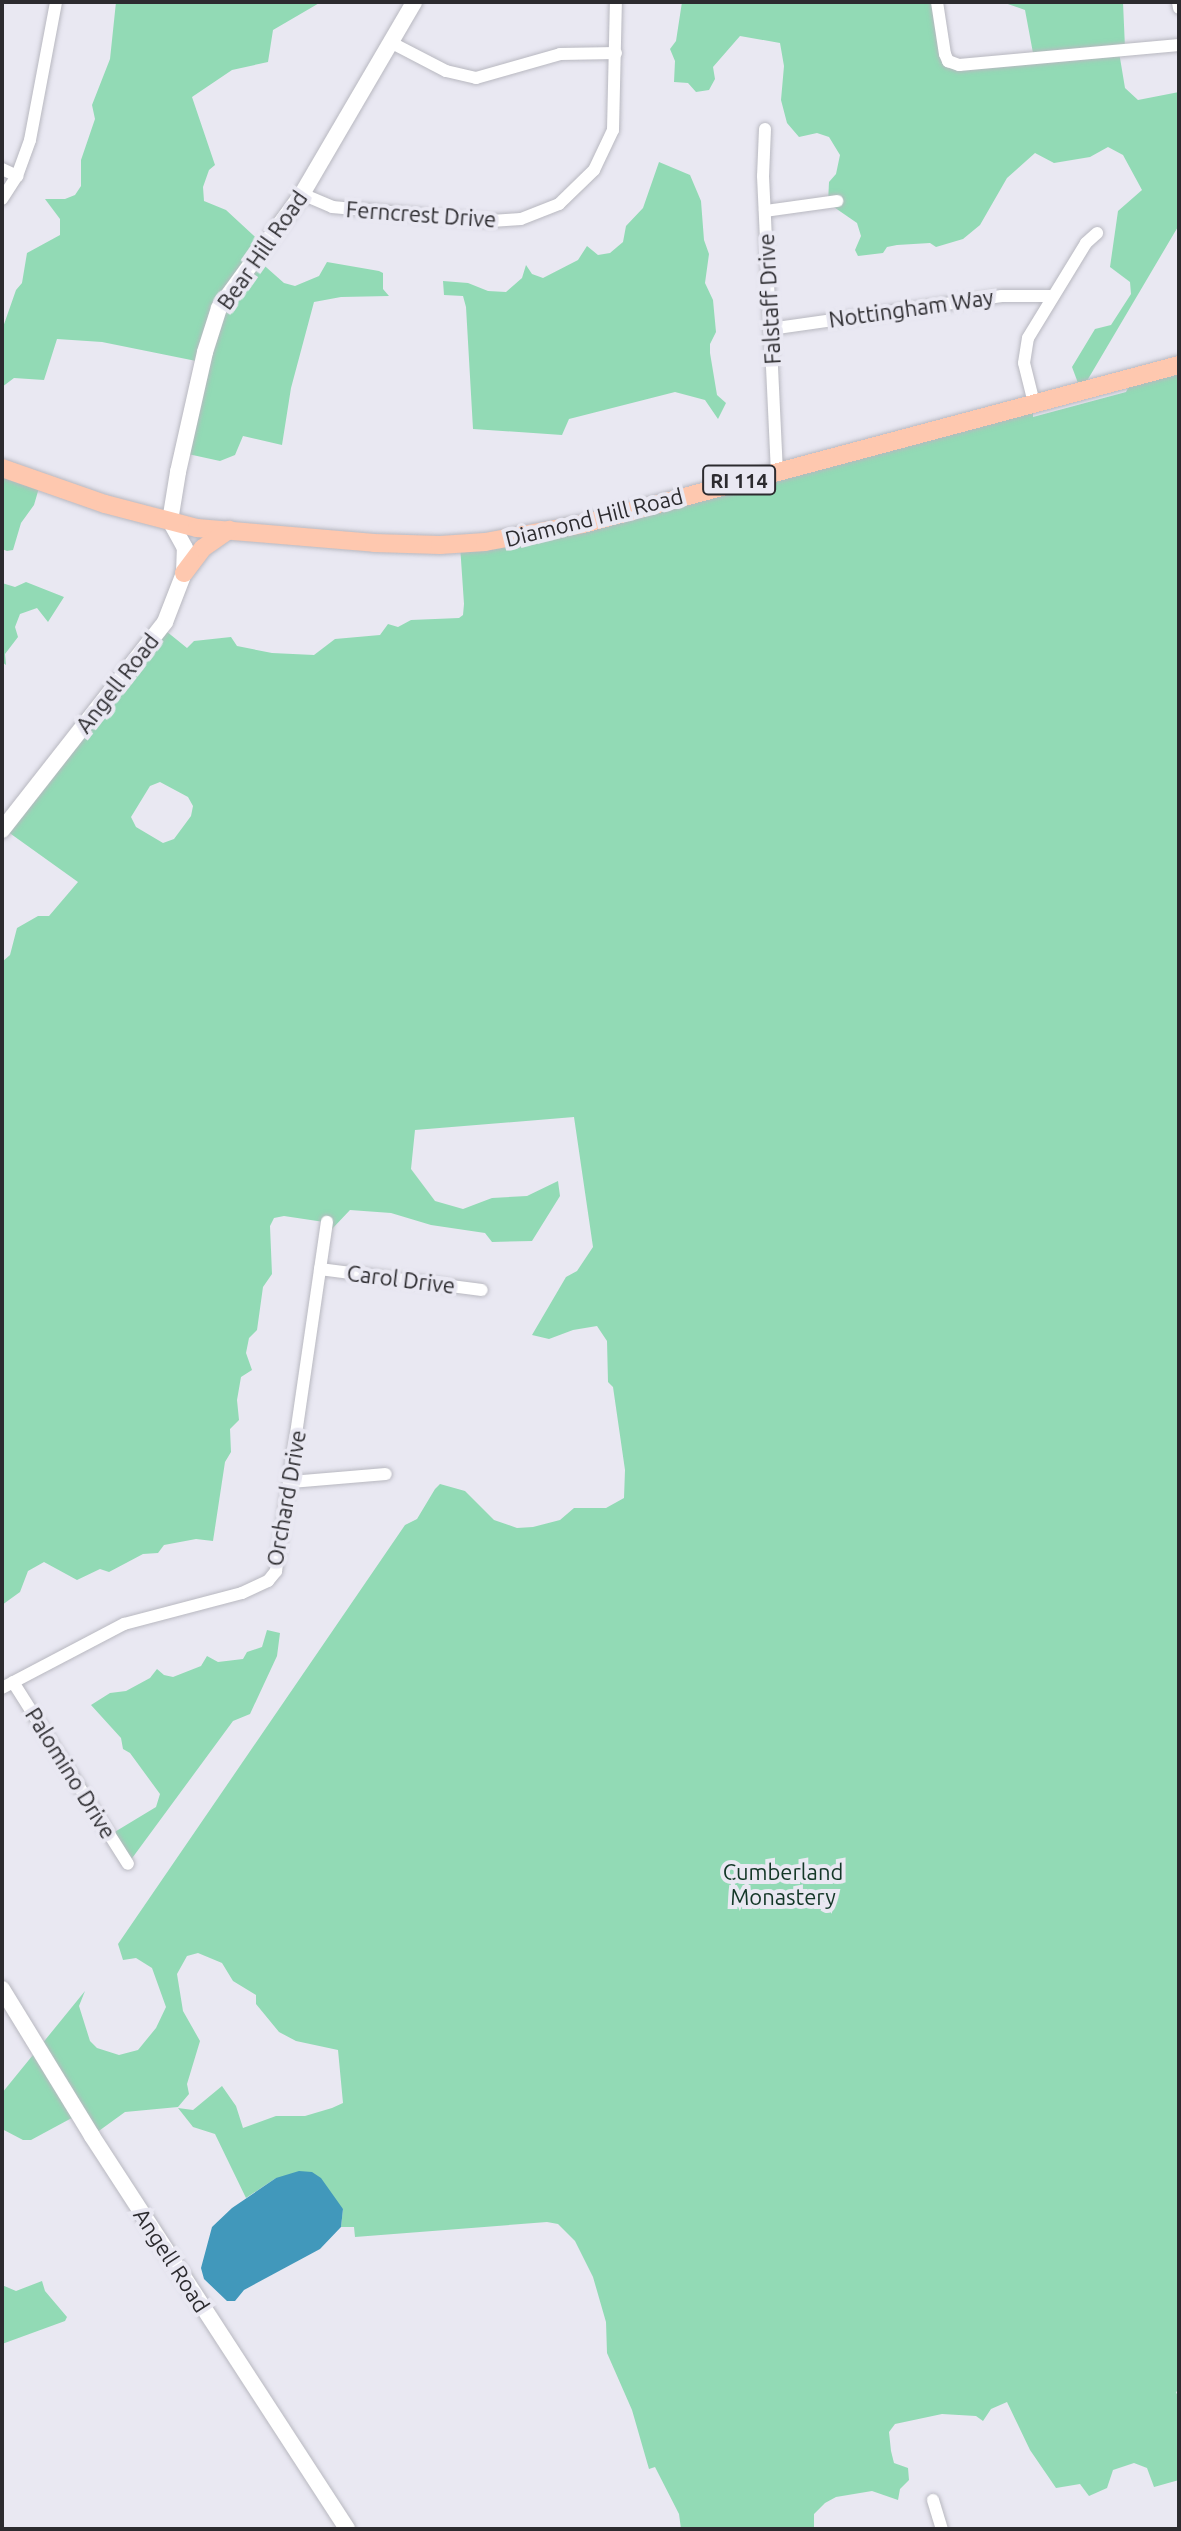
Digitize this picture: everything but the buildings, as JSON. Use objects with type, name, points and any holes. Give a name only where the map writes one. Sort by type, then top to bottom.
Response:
[{"type":"main road","name":"Bear Hill Road","points":[[170,521],[199,377],[219,308],[302,194],[414,2]]},
{"type":"main road","name":"Diamond Hill Road","points":[[2,468],[105,504],[170,521],[229,530],[414,545],[485,542],[583,524],[777,469],[1179,365]]},
{"type":"main road","name":"Angell Road","points":[[2,830],[165,622],[184,573],[183,541],[170,521]]},
{"type":"main road","points":[[184,573],[203,548],[229,530]]},
{"type":"main road","name":"Angell Road","points":[[2,1989],[92,2136],[347,2529]]},
{"type":"street","points":[[2,199],[17,176],[30,140],[56,2]]},
{"type":"street","name":"Ferncrest Drive","points":[[302,194],[332,207],[491,221],[539,214],[571,194],[603,157],[613,130],[616,2]]},
{"type":"street","points":[[937,2],[945,54],[953,64],[1179,45]]},
{"type":"street","points":[[1178,2],[1179,8]]},
{"type":"street","points":[[392,43],[446,71],[476,78],[560,54],[616,53]]},
{"type":"street","name":"Falstaff Drive","points":[[765,129],[765,211],[777,469]]},
{"type":"street","points":[[2,169],[17,176]]},
{"type":"street","points":[[765,211],[837,201]]},
{"type":"street","points":[[1034,403],[1024,350],[1052,296],[1086,243],[1097,233]]},
{"type":"street","name":"Nottingham Way","points":[[770,329],[1002,296],[1052,296]]},
{"type":"street","name":"Orchard Drive","points":[[8,1685],[124,1624],[242,1593],[268,1581],[280,1557],[327,1222]]},
{"type":"street","name":"Carol Drive","points":[[320,1269],[482,1290]]},
{"type":"street","points":[[291,1482],[386,1474]]},
{"type":"street","name":"Palomino Drive","points":[[8,1685],[128,1864]]},
{"type":"street","points":[[933,2500],[942,2529]]},
{"type":"green space","points":[[116,2],[321,2],[273,30],[268,62],[232,70],[192,97],[215,165],[209,170],[203,187],[204,201],[226,210],[266,247],[258,260],[284,283],[295,286],[319,276],[327,262],[379,271],[383,273],[383,289],[389,296],[341,297],[314,302],[291,388],[282,445],[243,436],[235,455],[220,461],[188,454],[206,363],[102,342],[57,339],[44,380],[14,378],[2,387],[2,330],[16,290],[22,283],[27,253],[60,235],[60,219],[45,199],[65,199],[75,195],[81,186],[81,160],[95,119],[92,105],[110,59]]},
{"type":"green space","points":[[682,2],[940,2],[951,62],[1033,53],[1025,10],[1002,2],[1123,2],[1125,48],[1119,52],[1125,88],[1138,100],[1179,92],[1179,225],[1081,391],[1072,367],[1095,329],[1111,325],[1131,294],[1130,282],[1110,267],[1118,211],[1142,190],[1123,155],[1108,147],[1090,157],[1054,163],[1035,153],[1007,178],[980,225],[963,239],[936,247],[930,243],[897,245],[887,247],[883,253],[858,256],[855,250],[861,236],[857,223],[828,203],[829,182],[836,174],[840,155],[829,137],[817,133],[799,137],[787,123],[781,100],[784,66],[780,43],[740,36],[713,67],[715,79],[709,90],[696,92],[688,83],[674,82],[675,61],[670,49],[676,41]]},
{"type":"green space","points":[[659,162],[690,175],[701,201],[704,240],[709,254],[705,283],[713,300],[716,332],[710,344],[710,353],[717,395],[726,403],[718,419],[705,400],[675,392],[569,419],[562,435],[473,429],[466,307],[463,296],[444,295],[443,281],[506,292],[522,278],[526,265],[532,274],[543,278],[578,260],[587,246],[598,255],[610,253],[623,242],[626,226],[643,208]]},
{"type":"green space","name":"Cumberland Monastery","points":[[1179,367],[1179,2390],[1176,2392],[1179,2399],[1179,2480],[1154,2487],[1147,2468],[1134,2463],[1113,2470],[1107,2488],[1089,2496],[1080,2484],[1056,2488],[1030,2450],[1007,2402],[991,2409],[983,2421],[976,2416],[942,2414],[895,2424],[889,2432],[894,2463],[908,2468],[909,2480],[900,2489],[898,2500],[872,2491],[836,2497],[814,2514],[814,2529],[681,2529],[679,2514],[655,2467],[649,2469],[632,2410],[607,2353],[606,2322],[593,2277],[575,2241],[558,2224],[547,2222],[355,2237],[354,2227],[341,2227],[343,2209],[276,2178],[246,2198],[215,2134],[193,2127],[178,2108],[193,2110],[222,2086],[236,2106],[243,2128],[276,2116],[305,2116],[332,2108],[343,2103],[338,2050],[296,2041],[279,2032],[256,2004],[256,1995],[233,1981],[222,1963],[198,1953],[187,1956],[177,1974],[183,2011],[200,2041],[187,2084],[189,2094],[178,2107],[125,2112],[96,2133],[81,2113],[31,2140],[23,2140],[2,2129],[2,2093],[85,1991],[79,2006],[90,2041],[97,2048],[119,2055],[138,2050],[156,2028],[166,2007],[152,1968],[136,1958],[123,1960],[118,1944],[405,1525],[417,1519],[435,1489],[440,1484],[465,1491],[494,1520],[517,1528],[533,1527],[560,1520],[574,1508],[606,1508],[624,1498],[625,1470],[613,1387],[608,1382],[607,1341],[597,1326],[573,1330],[549,1339],[532,1335],[566,1277],[577,1271],[593,1247],[574,1117],[415,1130],[411,1169],[435,1201],[463,1209],[492,1198],[527,1196],[558,1181],[560,1196],[532,1241],[492,1242],[485,1233],[431,1225],[391,1213],[350,1210],[332,1229],[324,1222],[284,1216],[274,1218],[270,1226],[272,1274],[263,1287],[257,1330],[249,1338],[246,1353],[252,1370],[241,1377],[237,1400],[239,1420],[230,1429],[231,1452],[225,1462],[213,1541],[196,1539],[164,1545],[158,1553],[143,1554],[109,1572],[100,1569],[77,1580],[44,1562],[28,1571],[20,1592],[2,1605],[2,962],[10,955],[17,928],[38,916],[49,916],[78,882],[4,829],[166,631],[187,648],[194,641],[231,637],[237,646],[272,653],[314,655],[335,639],[380,635],[388,624],[398,627],[411,620],[459,618],[463,615],[464,604],[460,545],[1033,407],[1033,417],[1126,392],[1132,380]],"holes":[[[160,782],[188,797],[193,806],[191,816],[174,839],[163,843],[136,827],[131,817],[150,786]]]},
{"type":"green space","points":[[2,467],[41,481],[34,505],[21,523],[13,550],[7,551],[2,549]]},
{"type":"green space","points":[[26,582],[64,597],[48,622],[37,608],[20,614],[15,627],[18,637],[5,654],[6,665],[2,662],[2,583],[15,587]]},
{"type":"green space","points":[[267,1630],[280,1633],[277,1656],[250,1714],[233,1721],[130,1861],[113,1833],[156,1807],[160,1794],[130,1753],[123,1749],[121,1738],[91,1705],[110,1693],[126,1691],[150,1678],[157,1669],[173,1677],[201,1666],[207,1656],[218,1662],[243,1659],[247,1652],[262,1647]]},
{"type":"green space","points":[[42,2281],[45,2291],[67,2317],[65,2321],[2,2344],[2,2285],[16,2291]]},
{"type":"water","points":[[299,2171],[312,2172],[321,2178],[343,2209],[341,2227],[320,2249],[244,2290],[235,2301],[227,2301],[204,2279],[201,2268],[212,2227],[232,2208],[276,2178]]}]
